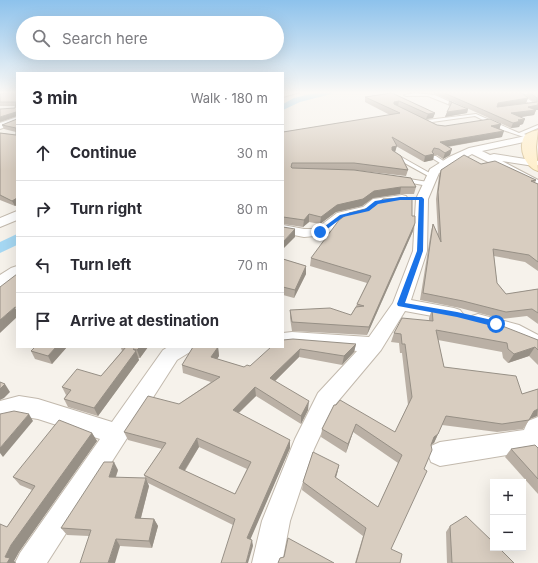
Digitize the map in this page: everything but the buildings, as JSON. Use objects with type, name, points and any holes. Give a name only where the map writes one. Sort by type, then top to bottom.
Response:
[{"type":"main road","points":[[532,133],[528,153],[536,165]]},
{"type":"street","points":[[0,126],[16,120]]},
{"type":"street","points":[[267,563],[276,521],[303,447],[326,400],[374,344],[401,304],[420,251],[427,186],[440,160],[479,153],[532,133]]},
{"type":"street","points":[[479,153],[536,165]]},
{"type":"street","points":[[479,153],[538,184]]},
{"type":"street","points":[[284,229],[304,233],[320,232],[342,216],[367,210],[376,202],[400,199],[427,186]]},
{"type":"street","points":[[0,224],[16,216]]},
{"type":"street","points":[[0,282],[16,271]]},
{"type":"street","points":[[401,304],[457,314],[496,324],[513,330],[538,343]]},
{"type":"street","points":[[284,340],[292,339],[374,344]]},
{"type":"street","points":[[30,563],[170,355],[181,348]]},
{"type":"street","points":[[0,411],[18,406],[38,409],[118,434]]},
{"type":"street","points":[[440,454],[531,440],[536,428],[538,427]]},
{"type":"lane","points":[[425,122],[452,118]]},
{"type":"lane","points":[[484,118],[505,129],[532,133]]},
{"type":"lane","points":[[419,120],[436,128]]},
{"type":"lane","points":[[476,124],[491,121]]},
{"type":"lane","points":[[394,155],[427,186]]},
{"type":"lane","points":[[397,179],[427,186]]},
{"type":"waterway","points":[[0,248],[16,240]]},
{"type":"route","points":[[320,232],[342,216],[372,208],[376,202],[400,199],[422,199],[420,251],[401,304],[457,314],[496,324]]}]
